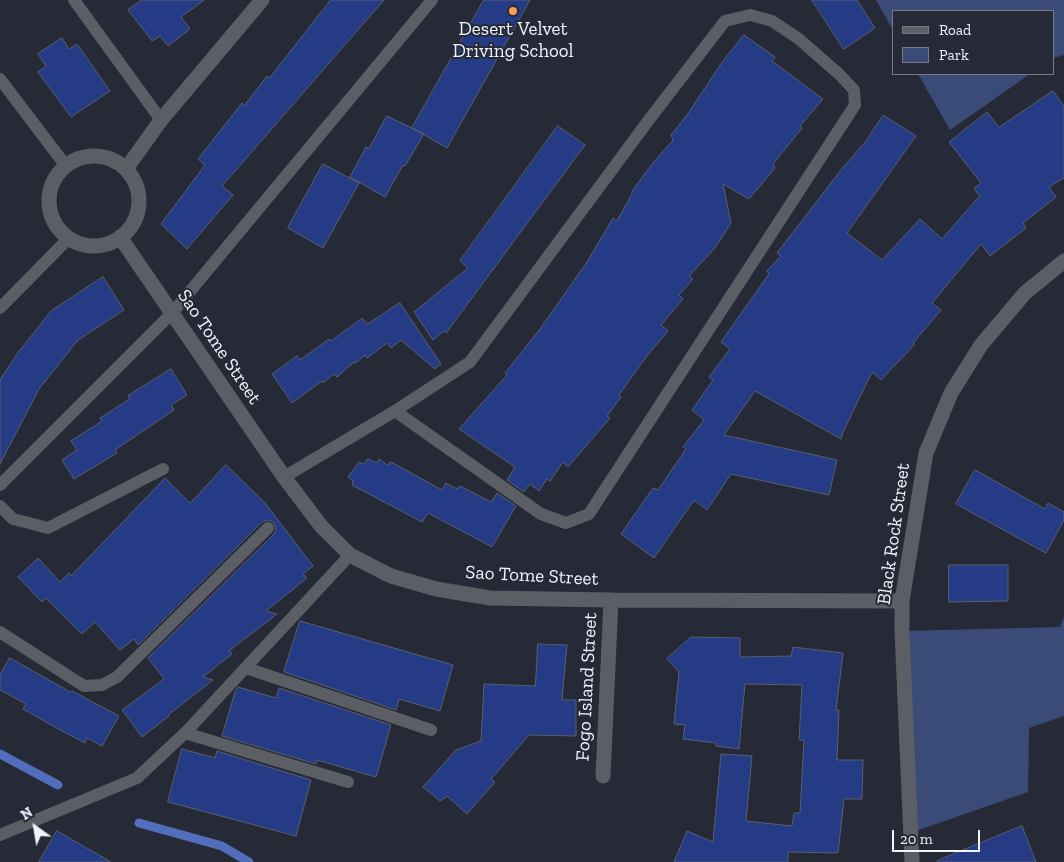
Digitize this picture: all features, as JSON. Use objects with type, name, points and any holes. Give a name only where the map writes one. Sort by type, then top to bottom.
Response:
[{"type":"street","points":[[126,169],[161,120],[262,0]]},
{"type":"street","points":[[87,157],[101,157],[114,161],[126,169],[136,185],[139,204],[136,217],[130,228],[120,237],[110,243],[86,245],[69,238],[63,233],[55,222],[50,208],[50,195],[54,181],[66,166],[87,157]]},
{"type":"street","name":"Sao Tome Street","points":[[120,237],[284,478],[320,526],[350,555],[391,576],[436,589],[490,598],[902,601]]},
{"type":"street","name":"Black Rock Street","points":[[912,862],[902,601],[926,453],[951,393],[981,345],[1025,293],[1064,261]]},
{"type":"street","name":"Fogo Island Street","points":[[602,776],[611,600]]},
{"type":"lane","points":[[74,0],[161,120]]},
{"type":"lane","points":[[0,485],[172,313],[432,0]]},
{"type":"lane","points":[[284,478],[395,411],[470,362],[648,121],[725,21],[750,15],[772,21],[799,38],[854,90],[856,105],[589,514],[566,523],[541,514],[395,411]]},
{"type":"lane","points":[[0,79],[66,166]]},
{"type":"lane","points":[[0,308],[69,238]]},
{"type":"lane","points":[[0,506],[13,519],[48,528],[163,469]]},
{"type":"lane","points":[[0,632],[84,686],[102,685],[117,677],[268,528]]},
{"type":"lane","points":[[0,835],[137,778],[185,733],[350,555]]},
{"type":"lane","points":[[246,668],[431,730]]},
{"type":"lane","points":[[185,733],[348,782]]},
{"type":"green space","points":[[876,0],[1064,0],[1064,55],[1054,58],[1054,10],[892,10],[892,28]]},
{"type":"green space","points":[[919,75],[1029,75],[950,130]]},
{"type":"green space","points":[[1064,617],[1064,716],[1029,728],[1028,792],[910,833],[902,631],[1060,627]]},
{"type":"building","points":[[142,0],[204,0],[181,17],[190,29],[168,46],[160,36],[152,41],[128,10]]},
{"type":"building","points":[[331,0],[384,0],[222,186],[233,195],[187,249],[161,224],[205,165],[198,159],[242,103],[244,106],[267,76],[269,78]]},
{"type":"building","points":[[484,0],[530,0],[447,148],[412,128]]},
{"type":"building","points":[[812,0],[857,0],[875,28],[844,49]]},
{"type":"building","points":[[744,35],[775,57],[772,61],[823,99],[800,126],[802,128],[773,164],[775,168],[749,199],[723,184],[731,223],[715,248],[689,276],[693,279],[679,295],[683,299],[661,325],[668,331],[646,357],[619,395],[621,397],[607,416],[610,418],[568,467],[563,462],[550,481],[547,479],[539,491],[530,484],[524,492],[507,480],[515,467],[459,429],[507,375],[505,373],[540,329],[587,262],[613,218],[617,221],[632,191],[673,140],[671,135],[687,115],[723,61]]},
{"type":"building","points":[[62,38],[69,49],[77,44],[110,91],[71,117],[38,72],[46,66],[38,54]]},
{"type":"building","points":[[1053,91],[1064,106],[1064,178],[1049,187],[1056,197],[1023,223],[1026,228],[990,256],[981,244],[932,303],[941,310],[913,343],[915,344],[881,380],[872,372],[841,439],[755,391],[724,435],[837,460],[829,495],[731,474],[707,510],[694,500],[654,558],[621,534],[653,488],[658,490],[686,449],[683,447],[704,420],[692,410],[713,380],[709,377],[730,349],[721,342],[769,274],[767,271],[781,256],[777,253],[841,170],[866,141],[883,115],[916,136],[847,233],[882,260],[920,219],[942,239],[980,197],[974,188],[981,183],[949,142],[987,112],[999,127]]},
{"type":"building","points":[[387,116],[424,134],[405,166],[403,165],[385,197],[350,177],[366,147],[369,148]]},
{"type":"building","points":[[558,126],[585,145],[446,333],[444,331],[433,340],[414,312],[468,268],[460,261]]},
{"type":"building","points":[[323,164],[359,183],[323,248],[288,228]]},
{"type":"building","points":[[103,277],[124,310],[78,340],[39,389],[0,464],[0,380],[17,354],[51,311]]},
{"type":"building","points":[[400,303],[441,364],[435,369],[401,340],[391,348],[387,343],[367,358],[365,355],[356,363],[354,362],[337,377],[334,374],[323,383],[322,381],[292,403],[272,374],[297,356],[300,360],[329,339],[331,341],[362,318],[367,324]]},
{"type":"building","points":[[171,369],[187,395],[171,405],[174,410],[115,450],[117,453],[74,479],[62,460],[77,450],[71,441],[102,421],[100,418],[130,399],[128,396]]},
{"type":"building","points":[[368,459],[377,463],[379,459],[387,465],[391,462],[442,490],[446,483],[457,489],[460,486],[491,502],[497,493],[516,506],[492,547],[428,513],[422,522],[352,485],[353,481],[348,477],[359,462],[364,464]]},
{"type":"building","points":[[226,465],[265,503],[313,566],[303,574],[307,578],[266,611],[277,614],[229,651],[232,654],[203,677],[213,680],[142,737],[122,710],[164,679],[148,658],[274,534],[276,530],[274,523],[270,520],[262,522],[138,645],[134,639],[120,650],[95,622],[82,634],[46,598],[42,602],[18,577],[38,558],[60,582],[69,573],[71,576],[165,478],[190,503]]},
{"type":"building","points":[[975,470],[1045,509],[1048,503],[1064,512],[1064,520],[1046,553],[956,504]]},
{"type":"building","points":[[949,565],[1008,565],[1008,601],[949,602]]},
{"type":"building","points":[[300,621],[453,665],[440,711],[399,699],[396,710],[284,672]]},
{"type":"building","points":[[691,637],[740,638],[740,657],[791,656],[793,647],[843,653],[836,710],[839,710],[837,760],[863,760],[862,799],[844,799],[838,853],[788,852],[788,862],[674,862],[687,831],[713,842],[721,754],[752,756],[746,821],[792,826],[794,813],[800,813],[804,740],[799,740],[802,685],[745,684],[739,749],[716,746],[716,743],[683,739],[685,725],[674,724],[679,672],[667,659]]},
{"type":"building","points":[[538,644],[567,645],[562,700],[576,700],[576,736],[529,735],[491,779],[495,782],[467,814],[447,796],[440,801],[423,787],[456,750],[481,741],[484,684],[535,686]]},
{"type":"building","points":[[10,658],[70,692],[72,691],[119,716],[102,746],[87,738],[85,743],[53,726],[23,709],[26,704],[0,690],[0,675]]},
{"type":"building","points":[[238,687],[276,698],[279,688],[391,725],[376,777],[317,760],[316,764],[222,736]]},
{"type":"building","points":[[182,749],[215,758],[217,751],[311,780],[296,836],[168,802]]},
{"type":"building","points":[[1022,826],[1036,862],[937,862],[937,861]]},
{"type":"building","points":[[57,831],[111,862],[39,862]]},
{"type":"waterway","points":[[0,754],[58,785]]},
{"type":"waterway","points":[[139,823],[222,846],[249,862]]},
{"type":"place","name":"Desert Velvet Driving School","points":[[513,11]]}]
